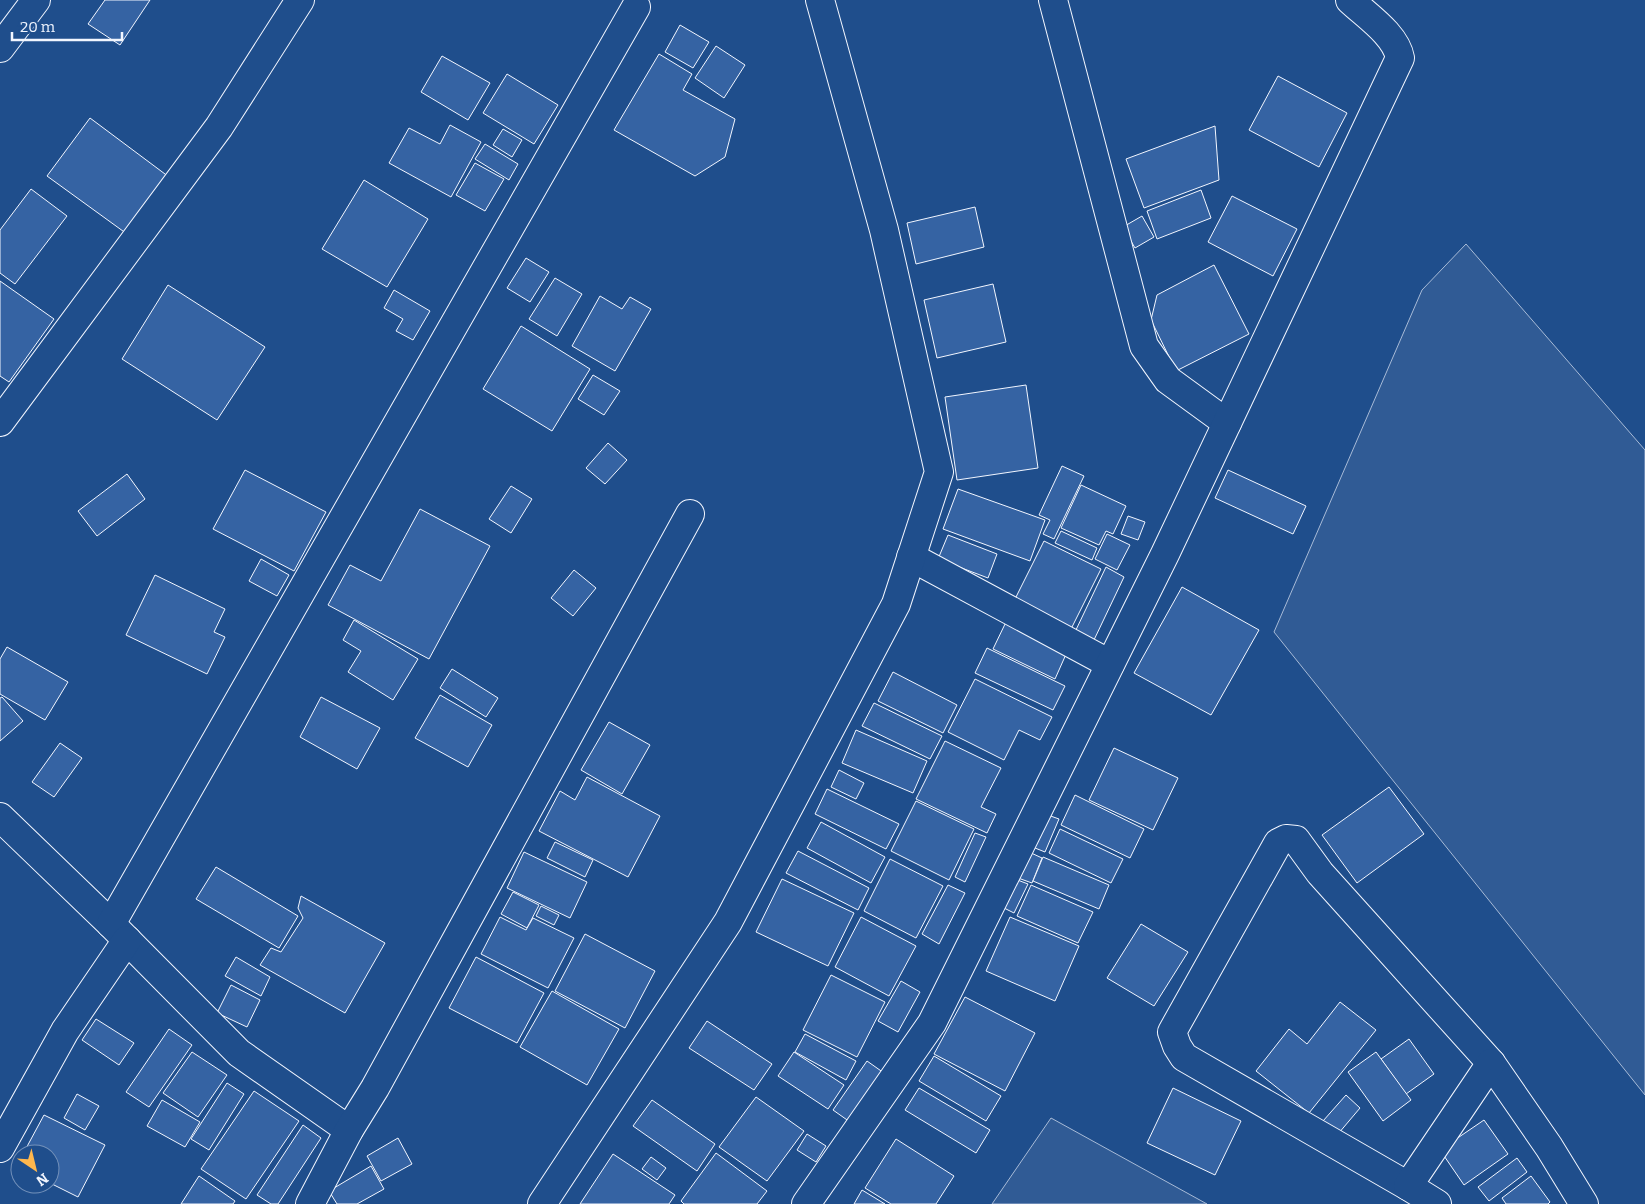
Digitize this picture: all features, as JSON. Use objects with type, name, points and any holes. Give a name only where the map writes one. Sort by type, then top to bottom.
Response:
[{"type":"street","points":[[0,48],[36,0]]},
{"type":"street","points":[[0,422],[219,127],[300,0]]},
{"type":"street","points":[[542,1204],[728,922],[896,604],[939,472],[884,230],[820,0]]},
{"type":"street","points":[[1053,0],[1144,346],[1168,380],[1227,423]]},
{"type":"street","points":[[806,1204],[932,1023],[1165,554],[1400,58],[1398,48],[1391,39],[1350,0]]},
{"type":"street","points":[[0,1148],[636,7]]},
{"type":"street","points":[[310,1204],[349,1130],[384,1070],[690,514]]},
{"type":"street","points":[[911,557],[1110,664]]},
{"type":"street","points":[[0,817],[119,932],[239,1053],[349,1130]]},
{"type":"street","points":[[1437,1204],[1184,1057],[1177,1046],[1172,1032],[1278,843],[1286,839],[1296,840],[1320,873],[1491,1063],[1549,1147],[1584,1204]]},
{"type":"street","points":[[1408,1186],[1491,1063]]},
{"type":"shaded area","points":[[1466,244],[1645,450],[1645,1095],[1274,632],[1422,290]]},
{"type":"shaded area","points":[[1051,1118],[1207,1204],[992,1204]]},
{"type":"building","points":[[105,0],[150,0],[120,45],[88,24]]},
{"type":"building","points":[[680,25],[709,42],[693,68],[665,52]]},
{"type":"building","points":[[716,46],[745,65],[724,98],[695,78]]},
{"type":"building","points":[[659,54],[692,74],[683,90],[735,119],[725,157],[695,176],[614,130]]},
{"type":"building","points":[[442,56],[490,83],[468,120],[421,92]]},
{"type":"building","points":[[507,74],[558,105],[534,144],[483,113]]},
{"type":"building","points":[[1278,76],[1347,113],[1319,167],[1249,130]]},
{"type":"building","points":[[90,118],[169,177],[127,234],[47,176]]},
{"type":"building","points":[[450,125],[481,142],[451,197],[389,163],[409,128],[440,144]]},
{"type":"building","points":[[1215,126],[1219,180],[1144,208],[1126,159]]},
{"type":"building","points":[[503,129],[522,140],[512,157],[493,145]]},
{"type":"building","points":[[485,144],[518,164],[509,180],[475,159]]},
{"type":"building","points":[[475,163],[504,179],[485,211],[456,195]]},
{"type":"building","points":[[364,180],[428,219],[387,287],[322,249]]},
{"type":"building","points":[[31,189],[67,216],[15,284],[0,273],[0,230]]},
{"type":"building","points":[[1201,190],[1211,218],[1157,239],[1147,211]]},
{"type":"building","points":[[1232,196],[1297,229],[1273,276],[1208,242]]},
{"type":"building","points":[[975,207],[984,247],[916,264],[907,223]]},
{"type":"building","points":[[1142,216],[1154,237],[1135,248],[1123,227]]},
{"type":"building","points":[[526,258],[549,272],[530,302],[507,288]]},
{"type":"building","points":[[1214,265],[1249,334],[1176,371],[1151,320],[1157,295]]},
{"type":"building","points":[[555,278],[582,294],[557,336],[529,319]]},
{"type":"building","points":[[0,281],[54,319],[9,382],[0,376]]},
{"type":"building","points":[[993,284],[1006,342],[937,358],[924,300]]},
{"type":"building","points":[[168,285],[265,347],[217,420],[122,359]]},
{"type":"building","points":[[394,290],[430,311],[413,340],[396,331],[403,319],[384,308]]},
{"type":"building","points":[[600,296],[622,309],[630,297],[651,309],[615,371],[572,346]]},
{"type":"building","points":[[521,326],[590,369],[552,431],[483,389]]},
{"type":"building","points":[[593,375],[620,391],[604,415],[578,399]]},
{"type":"building","points":[[1026,385],[1038,468],[957,480],[945,397]]},
{"type":"building","points":[[608,443],[627,460],[605,484],[586,468]]},
{"type":"building","points":[[1062,466],[1084,476],[1054,539],[1043,534],[1050,520],[1039,515]]},
{"type":"building","points":[[245,470],[326,512],[294,571],[213,529]]},
{"type":"building","points":[[1228,470],[1306,506],[1293,534],[1215,498]]},
{"type":"building","points":[[127,474],[145,499],[97,536],[78,511]]},
{"type":"building","points":[[1081,485],[1126,506],[1113,534],[1106,531],[1099,545],[1061,528]]},
{"type":"building","points":[[511,486],[532,499],[511,533],[489,519]]},
{"type":"building","points":[[958,489],[1045,520],[1030,561],[943,529]]},
{"type":"building","points":[[420,509],[490,546],[429,659],[328,605],[350,565],[381,581]]},
{"type":"building","points":[[1128,516],[1145,522],[1138,540],[1121,534]]},
{"type":"building","points":[[1061,531],[1097,548],[1092,560],[1055,543]]},
{"type":"building","points":[[1107,534],[1130,545],[1117,570],[1095,559]]},
{"type":"building","points":[[948,535],[997,554],[988,578],[938,559]]},
{"type":"building","points":[[1044,541],[1101,569],[1071,629],[1014,601]]},
{"type":"building","points":[[261,559],[289,575],[277,596],[249,581]]},
{"type":"building","points":[[1106,567],[1124,577],[1093,642],[1074,634]]},
{"type":"building","points":[[574,570],[596,588],[573,616],[551,598]]},
{"type":"building","points":[[155,575],[225,609],[214,632],[225,637],[207,674],[126,635]]},
{"type":"building","points":[[1182,587],[1259,630],[1211,715],[1134,673]]},
{"type":"building","points":[[354,620],[418,659],[393,700],[348,672],[361,651],[343,640]]},
{"type":"building","points":[[1006,622],[1067,652],[1055,679],[993,649]]},
{"type":"building","points":[[7,647],[68,682],[45,720],[0,694],[0,659]]},
{"type":"building","points":[[987,648],[1065,686],[1053,710],[975,673]]},
{"type":"building","points":[[452,669],[498,698],[486,717],[440,688]]},
{"type":"building","points":[[893,672],[957,705],[943,733],[878,701]]},
{"type":"building","points":[[975,679],[1052,717],[1040,740],[1019,730],[1004,760],[948,732]]},
{"type":"building","points":[[440,695],[492,725],[468,767],[415,738]]},
{"type":"building","points":[[2,697],[23,721],[0,741],[0,698]]},
{"type":"building","points":[[321,697],[380,728],[357,769],[300,737]]},
{"type":"building","points":[[874,703],[942,736],[930,759],[862,726]]},
{"type":"building","points":[[609,722],[650,745],[622,794],[581,770]]},
{"type":"building","points":[[856,730],[927,761],[913,793],[842,763]]},
{"type":"building","points":[[945,741],[1001,768],[981,807],[996,814],[987,833],[916,799]]},
{"type":"building","points":[[60,743],[82,758],[54,797],[32,782]]},
{"type":"building","points":[[1114,748],[1178,778],[1153,830],[1089,800]]},
{"type":"building","points":[[839,770],[864,783],[856,799],[831,787]]},
{"type":"building","points":[[587,777],[660,816],[628,877],[539,831],[560,791],[575,800]]},
{"type":"building","points":[[1389,787],[1424,834],[1357,883],[1322,835]]},
{"type":"building","points":[[827,789],[899,824],[886,849],[815,814]]},
{"type":"building","points":[[1075,795],[1144,829],[1130,858],[1061,825]]},
{"type":"building","points":[[916,801],[974,829],[949,880],[891,851]]},
{"type":"building","points":[[1045,814],[1059,819],[1045,852],[1030,846]]},
{"type":"building","points":[[821,822],[885,857],[871,883],[807,848]]},
{"type":"building","points":[[1060,829],[1123,859],[1111,883],[1049,853]]},
{"type":"building","points":[[975,833],[986,837],[965,882],[955,877]]},
{"type":"building","points":[[555,842],[593,860],[585,877],[547,858]]},
{"type":"building","points":[[798,851],[869,888],[858,910],[786,873]]},
{"type":"building","points":[[524,852],[587,882],[570,918],[507,888]]},
{"type":"building","points":[[1029,852],[1042,858],[1032,883],[1018,878]]},
{"type":"building","points":[[1043,857],[1109,885],[1099,909],[1033,881]]},
{"type":"building","points":[[890,859],[943,886],[916,938],[864,911]]},
{"type":"building","points":[[216,867],[298,916],[279,948],[196,899]]},
{"type":"building","points":[[782,879],[854,913],[828,966],[756,932]]},
{"type":"building","points":[[1015,879],[1028,884],[1014,913],[1002,907]]},
{"type":"building","points":[[948,885],[965,893],[939,944],[922,934]]},
{"type":"building","points":[[1031,885],[1093,912],[1078,943],[1017,916]]},
{"type":"building","points":[[513,892],[539,905],[527,928],[501,914]]},
{"type":"building","points":[[301,896],[385,943],[345,1013],[260,965],[271,948],[281,952],[303,918],[298,908]]},
{"type":"building","points":[[541,906],[559,915],[554,925],[536,916]]},
{"type":"building","points":[[500,917],[526,930],[533,918],[574,938],[548,988],[481,954]]},
{"type":"building","points":[[861,917],[916,946],[889,996],[835,967]]},
{"type":"building","points":[[1010,917],[1079,946],[1055,1001],[986,971]]},
{"type":"building","points":[[1141,924],[1188,952],[1154,1006],[1107,978]]},
{"type":"building","points":[[585,934],[655,971],[625,1028],[555,991]]},
{"type":"building","points":[[236,957],[270,977],[261,996],[225,976]]},
{"type":"building","points":[[476,957],[544,993],[517,1043],[449,1008]]},
{"type":"building","points":[[831,975],[885,1002],[857,1057],[803,1030]]},
{"type":"building","points":[[901,981],[920,992],[898,1032],[878,1021]]},
{"type":"building","points":[[231,985],[260,1000],[247,1027],[217,1013]]},
{"type":"building","points":[[552,991],[619,1029],[587,1085],[520,1047]]},
{"type":"building","points":[[965,997],[1035,1033],[1005,1091],[934,1054]]},
{"type":"building","points":[[1340,1002],[1376,1030],[1309,1113],[1256,1071],[1289,1029],[1307,1044]]},
{"type":"building","points":[[96,1019],[134,1043],[119,1065],[82,1040]]},
{"type":"building","points":[[707,1021],[772,1064],[754,1090],[689,1048]]},
{"type":"building","points":[[169,1029],[192,1045],[149,1107],[126,1092]]},
{"type":"building","points":[[805,1034],[856,1061],[846,1080],[795,1052]]},
{"type":"building","points":[[1409,1039],[1434,1074],[1406,1094],[1381,1059]]},
{"type":"building","points":[[192,1052],[227,1075],[198,1117],[163,1093]]},
{"type":"building","points":[[794,1052],[844,1085],[828,1109],[778,1076]]},
{"type":"building","points":[[1376,1052],[1411,1100],[1383,1121],[1348,1072]]},
{"type":"building","points":[[934,1056],[1001,1096],[986,1121],[919,1081]]},
{"type":"building","points":[[867,1061],[884,1073],[850,1122],[833,1110]]},
{"type":"building","points":[[227,1083],[244,1094],[209,1150],[191,1139]]},
{"type":"building","points":[[919,1088],[990,1130],[976,1153],[905,1110]]},
{"type":"building","points":[[1173,1088],[1241,1121],[1215,1175],[1147,1143]]},
{"type":"building","points":[[254,1091],[299,1121],[246,1199],[201,1169]]},
{"type":"building","points":[[77,1094],[99,1106],[85,1130],[64,1118]]},
{"type":"building","points":[[1346,1095],[1360,1108],[1338,1134],[1323,1121]]},
{"type":"building","points":[[756,1097],[804,1131],[767,1181],[719,1147]]},
{"type":"building","points":[[162,1100],[200,1122],[185,1147],[147,1126]]},
{"type":"building","points":[[652,1100],[715,1144],[697,1171],[633,1126]]},
{"type":"building","points":[[44,1115],[105,1145],[78,1197],[60,1188],[60,1144],[28,1144]]},
{"type":"building","points":[[1484,1120],[1508,1154],[1464,1185],[1440,1150]]},
{"type":"building","points":[[303,1125],[321,1138],[278,1204],[271,1204],[257,1195]]},
{"type":"building","points":[[807,1134],[826,1146],[816,1162],[797,1150]]},
{"type":"building","points":[[398,1138],[412,1164],[381,1181],[367,1156]]},
{"type":"building","points":[[896,1139],[954,1176],[936,1204],[891,1204],[865,1188]]},
{"type":"building","points":[[716,1153],[767,1191],[757,1204],[684,1204],[681,1201]]},
{"type":"building","points":[[613,1154],[675,1195],[669,1204],[580,1204]]},
{"type":"building","points":[[651,1157],[666,1168],[657,1180],[642,1169]]},
{"type":"building","points":[[1517,1158],[1527,1172],[1489,1201],[1478,1187]]},
{"type":"building","points":[[371,1166],[384,1189],[357,1204],[337,1204],[329,1191]]},
{"type":"building","points":[[199,1176],[235,1201],[233,1204],[181,1204]]},
{"type":"building","points":[[1531,1176],[1550,1202],[1548,1204],[1506,1204],[1502,1198]]},
{"type":"building","points":[[862,1190],[885,1204],[854,1204]]}]
